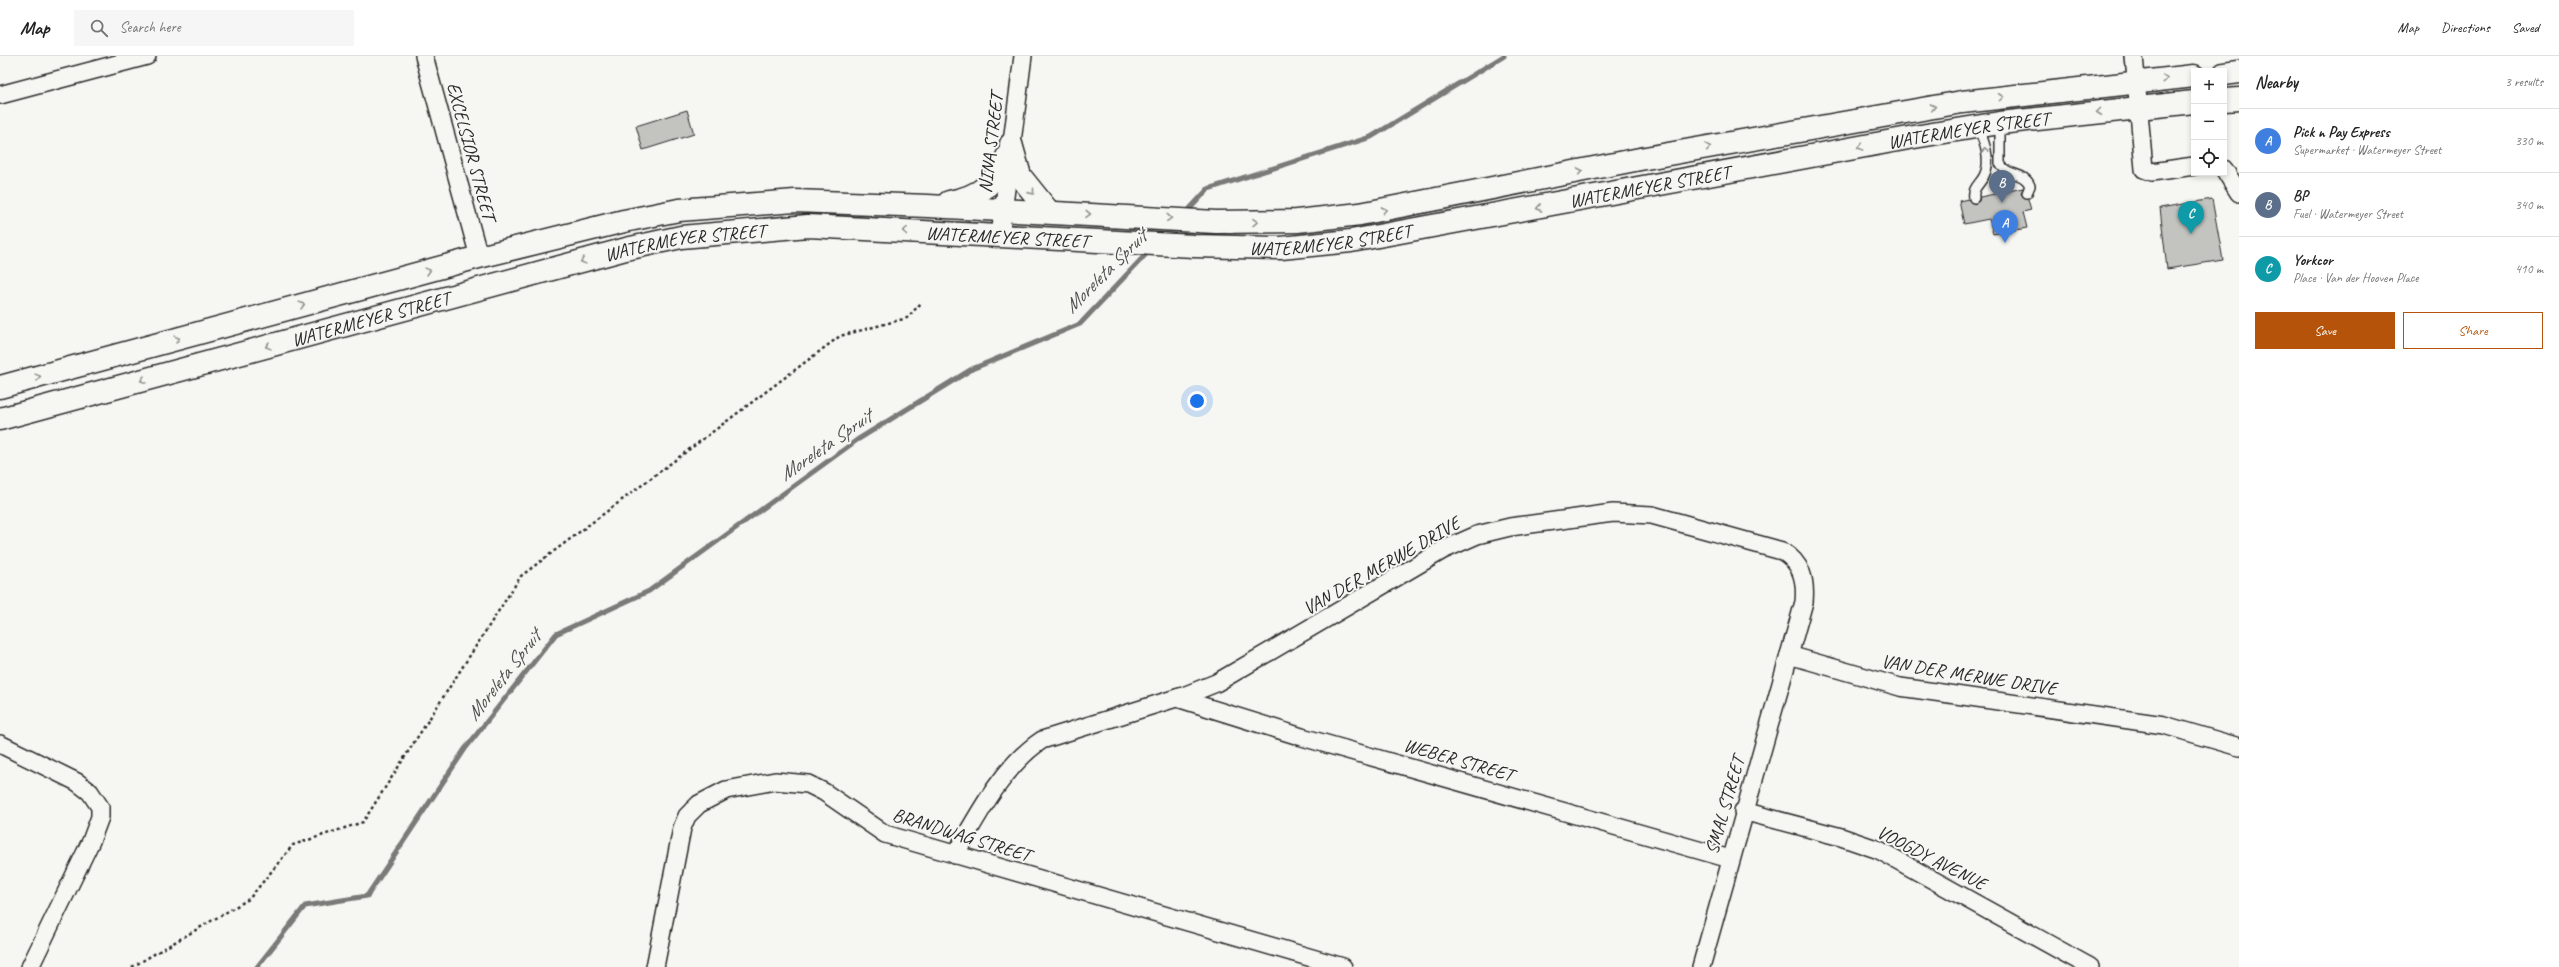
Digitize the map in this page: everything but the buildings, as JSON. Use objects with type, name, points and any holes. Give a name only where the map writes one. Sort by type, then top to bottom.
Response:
[{"type":"main road","points":[[2227,74],[2239,72]]},
{"type":"main road","name":"WATERMEYER STREET","points":[[0,387],[479,257],[624,221],[679,210],[795,201],[1130,216],[1216,222],[1297,221],[1360,214],[1640,159],[1962,102],[2191,76]]},
{"type":"main road","points":[[2227,100],[2239,99]]},
{"type":"main road","name":"WATERMEYER STREET","points":[[0,419],[626,249],[681,237],[808,226],[1106,240],[1194,246],[1281,248],[1351,242],[2000,123],[2191,102]]},
{"type":"main road","points":[[928,206],[967,198],[980,192],[994,181],[1010,148]]},
{"type":"main road","points":[[1010,148],[1020,176],[1049,212]]},
{"type":"street","points":[[0,95],[147,56]]},
{"type":"street","name":"EXCELSIOR STREET","points":[[424,56],[479,257]]},
{"type":"street","name":"NINA STREET","points":[[1000,236],[1010,148],[1023,56]]},
{"type":"street","points":[[2134,56],[2144,169],[2152,172],[2191,166]]},
{"type":"street","points":[[2227,174],[2239,193]]},
{"type":"street","name":"VAN DER MERWE DRIVE","points":[[955,855],[1010,769],[1032,747],[1058,734],[1198,692],[1237,673],[1443,550],[1468,538],[1496,529],[1614,512],[1652,515],[1685,522],[1776,549],[1792,558],[1802,571],[1805,589],[1804,602],[1789,655],[1900,687],[2164,725],[2239,747]]},
{"type":"street","name":"SMAL STREET","points":[[1701,967],[1743,811],[1789,655]]},
{"type":"street","name":"WEBER STREET","points":[[1177,698],[1302,737],[1730,859]]},
{"type":"street","points":[[0,744],[77,782],[90,792],[100,807],[100,817],[92,841],[30,967]]},
{"type":"street","name":"BRANDWAG STREET","points":[[655,967],[684,823],[687,816],[699,804],[726,790],[775,780],[808,784],[824,792],[885,834],[1337,966]]},
{"type":"street","name":"VOOGDY AVENUE","points":[[1743,811],[1841,837],[1879,850],[2090,967]]},
{"type":"lane","points":[[2000,123],[2000,163],[2007,172],[2026,178],[2030,186],[2027,193]]},
{"type":"lane","points":[[1974,198],[1974,189],[1984,176],[1987,162],[1986,151],[1978,127]]},
{"type":"path","points":[[132,967],[249,899],[293,844],[363,822],[521,576],[840,336],[907,318],[922,302]]},
{"type":"waterway","name":"Moreleta Spruit","points":[[1185,214],[1208,189],[1371,137],[1504,56]]},
{"type":"waterway","name":"Moreleta Spruit","points":[[257,967],[305,906],[367,896],[465,749],[556,634],[649,591],[857,440],[972,369],[1080,324],[1150,250]]},
{"type":"place","name":"BP","points":[[2002,203]]},
{"type":"place","name":"Yorkcor","points":[[2191,234]]},
{"type":"place","name":"Pick n Pay Express","points":[[2005,243]]}]
